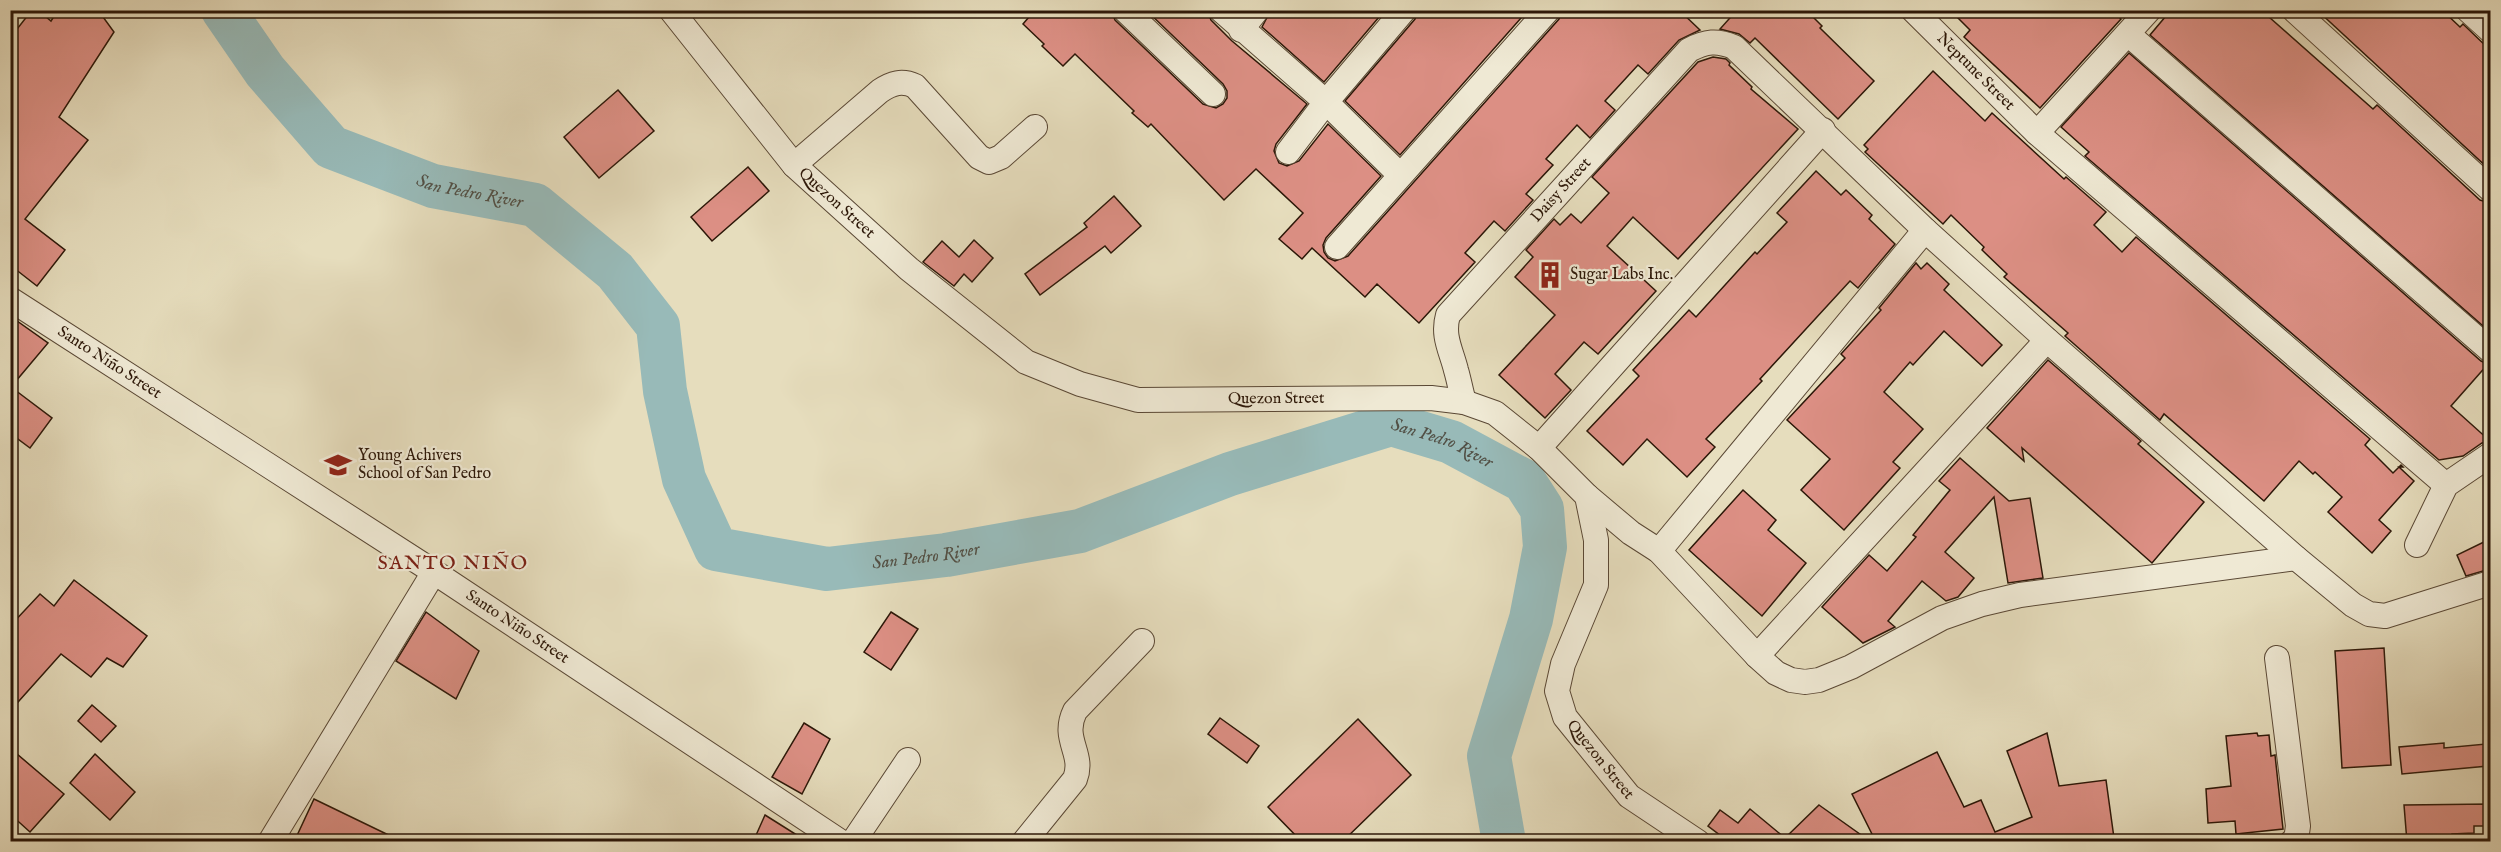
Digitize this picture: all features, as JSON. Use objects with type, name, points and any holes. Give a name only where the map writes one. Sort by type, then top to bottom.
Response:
[{"type":"street","name":"Quezon Street","points":[[670,10],[794,165],[909,269],[1026,362],[1080,384],[1138,400],[1431,398],[1464,402],[1495,413],[1539,448],[1587,496],[1596,540],[1596,585],[1563,664],[1557,691],[1565,717],[1629,796],[1698,842]]},
{"type":"street","points":[[1125,10],[1214,94]]},
{"type":"street","points":[[1221,10],[1241,30],[1326,102],[1399,174]]},
{"type":"street","points":[[1241,30],[1257,10]]},
{"type":"street","points":[[1288,152],[1326,102],[1404,10]]},
{"type":"street","points":[[1337,247],[1399,174],[1548,10]]},
{"type":"street","name":"Neptune Street","points":[[1913,10],[2037,134],[2446,485]]},
{"type":"street","points":[[2037,134],[2150,10]]},
{"type":"street","points":[[2294,10],[2490,189]]},
{"type":"street","points":[[2468,10],[2490,30]]},
{"type":"street","points":[[2128,34],[2490,350]]},
{"type":"street","name":"Daisy Street","points":[[1464,402],[1453,358],[1445,341],[1444,328],[1448,315],[1689,50],[1711,41],[1734,47],[1822,130]]},
{"type":"street","points":[[794,165],[880,91],[897,83],[915,86],[979,157],[989,162],[1001,157],[1035,126]]},
{"type":"street","points":[[1539,448],[1822,130],[1925,230],[2047,340],[2296,558],[2353,604],[2369,614],[2385,616],[2490,582]]},
{"type":"street","points":[[1659,551],[1925,230]]},
{"type":"street","name":"Santo Niño Street","points":[[10,299],[434,572],[841,842]]},
{"type":"street","points":[[1757,656],[2047,340]]},
{"type":"street","points":[[2416,545],[2446,485],[2490,455]]},
{"type":"street","points":[[1587,496],[1631,533],[1659,551],[1757,656],[1776,672],[1791,680],[1819,680],[1851,667],[1942,618],[1982,604],[2020,595],[2296,558]]},
{"type":"street","points":[[270,842],[434,572]]},
{"type":"street","points":[[1024,842],[1076,778],[1079,768],[1069,734],[1069,723],[1075,711],[1142,641]]},
{"type":"street","points":[[2277,658],[2298,826],[2295,840],[2292,842]]},
{"type":"street","points":[[853,842],[908,760]]},
{"type":"building","points":[[32,10],[38,10],[51,21],[58,10],[98,10],[114,32],[59,117],[88,140],[25,219],[65,250],[37,286],[10,265],[10,38]]},
{"type":"building","points":[[1035,10],[1111,10],[1115,20],[1203,104],[1216,108],[1227,98],[1227,91],[1223,84],[1146,10],[1207,10],[1211,20],[1232,41],[1307,104],[1276,144],[1274,151],[1279,163],[1287,166],[1299,161],[1328,124],[1381,176],[1326,238],[1323,245],[1324,252],[1328,258],[1335,261],[1348,256],[1559,19],[1562,10],[1679,10],[1700,30],[1679,40],[1648,74],[1638,65],[1605,101],[1615,110],[1590,138],[1577,125],[1546,159],[1553,165],[1526,194],[1533,200],[1505,231],[1494,221],[1465,253],[1475,262],[1419,323],[1377,284],[1365,297],[1312,248],[1302,259],[1279,239],[1303,213],[1256,169],[1224,200],[1151,124],[1148,127],[1132,113],[1134,111],[1075,54],[1063,66],[1042,46],[1044,44],[1023,24]]},
{"type":"building","points":[[1271,10],[1385,10],[1324,82],[1262,27]]},
{"type":"building","points":[[1418,10],[1528,10],[1400,155],[1345,101],[1415,19]]},
{"type":"building","points":[[1737,10],[1806,10],[1822,26],[1820,28],[1874,81],[1838,119],[1755,38],[1750,43],[1739,34],[1720,29]]},
{"type":"building","points":[[1950,10],[2111,10],[2121,19],[2040,108],[1964,37],[1970,30]]},
{"type":"building","points":[[2171,10],[2261,10],[2373,109],[2377,105],[2480,200],[2490,203],[2490,332],[2150,35]]},
{"type":"building","points":[[2317,10],[2442,10],[2460,27],[2463,24],[2490,50],[2490,170]]},
{"type":"building","points":[[2129,53],[2481,361],[2488,364],[2451,406],[2490,441],[2482,443],[2463,456],[2439,460],[2085,156],[2089,152],[2061,127]]},
{"type":"building","points":[[1713,57],[1726,59],[1729,65],[1752,87],[1751,89],[1798,129],[1678,259],[1633,217],[1607,246],[1656,291],[1598,354],[1584,342],[1555,374],[1571,390],[1545,418],[1499,375],[1555,315],[1515,277],[1533,257],[1526,250],[1554,219],[1560,225],[1571,214],[1581,223],[1609,193],[1592,177],[1698,62]]},
{"type":"building","points":[[1933,71],[1985,121],[1992,113],[2064,179],[2066,177],[2106,212],[2094,225],[2122,252],[2136,237],[2370,439],[2365,445],[2393,473],[2399,467],[2414,481],[2379,520],[2391,531],[2372,553],[2328,512],[2342,497],[2315,472],[2313,474],[2299,461],[2264,501],[2164,414],[2160,420],[2065,336],[2068,333],[2004,277],[2007,274],[1982,250],[1984,247],[1951,215],[1943,224],[1865,152],[1868,149],[1864,145]]},
{"type":"building","points":[[618,90],[654,131],[599,178],[564,137]]},
{"type":"building","points":[[748,167],[769,191],[712,241],[691,217]]},
{"type":"building","points":[[1816,171],[1841,195],[1846,190],[1872,215],[1869,219],[1895,244],[1858,288],[1850,281],[1760,379],[1762,381],[1706,439],[1715,447],[1687,477],[1647,439],[1623,465],[1587,431],[1639,376],[1633,370],[1689,310],[1696,317],[1755,252],[1757,254],[1787,222],[1777,213]]},
{"type":"building","points":[[1114,196],[1141,226],[1111,253],[1105,246],[1040,295],[1025,274],[1087,227],[1084,223]]},
{"type":"building","points":[[974,240],[993,258],[972,282],[964,274],[954,286],[923,262],[942,241],[959,257]]},
{"type":"building","points":[[1916,263],[1921,269],[1927,263],[1949,284],[1944,290],[2002,345],[1982,366],[1944,331],[1913,365],[1910,362],[1884,392],[1923,429],[1893,462],[1900,468],[1844,530],[1801,490],[1830,459],[1787,420],[1845,358],[1841,354],[1881,310],[1879,308]]},
{"type":"building","points":[[10,316],[48,343],[11,387],[52,418],[30,448],[10,433]]},
{"type":"building","points":[[2048,360],[2141,441],[2138,444],[2204,502],[2152,563],[2022,448],[2024,461],[1987,428]]},
{"type":"building","points":[[1960,458],[2009,501],[2030,498],[2043,578],[2008,583],[1994,497],[1945,552],[1974,578],[1958,597],[1946,601],[1922,581],[1888,621],[1895,627],[1863,643],[1822,607],[1869,555],[1887,571],[1916,537],[1913,535],[1950,490],[1939,481]]},
{"type":"building","points":[[1743,490],[1776,520],[1768,530],[1806,563],[1762,616],[1689,550]]},
{"type":"building","points":[[2490,539],[2490,569],[2466,576],[2457,555]]},
{"type":"building","points":[[74,580],[147,636],[123,667],[107,658],[91,677],[61,654],[10,711],[10,626],[40,594],[54,606]]},
{"type":"building","points":[[426,612],[479,651],[456,699],[396,661]]},
{"type":"building","points":[[891,612],[918,629],[891,670],[864,652]]},
{"type":"building","points":[[2384,648],[2391,765],[2342,768],[2335,651]]},
{"type":"building","points":[[92,705],[116,726],[101,742],[78,721]]},
{"type":"building","points":[[1220,718],[1259,746],[1247,763],[1208,734]]},
{"type":"building","points":[[1358,719],[1411,775],[1342,842],[1302,842],[1268,807]]},
{"type":"building","points":[[804,723],[830,739],[802,794],[772,777]]},
{"type":"building","points":[[2047,733],[2059,786],[2106,780],[2114,838],[2086,842],[1876,842],[1852,794],[1937,752],[1964,807],[1981,800],[1995,832],[2032,817],[2007,751]]},
{"type":"building","points":[[2257,733],[2258,736],[2269,735],[2271,756],[2275,755],[2283,829],[2236,834],[2235,821],[2208,823],[2206,789],[2231,786],[2226,736]]},
{"type":"building","points":[[2444,743],[2444,748],[2486,744],[2488,766],[2402,774],[2399,747]]},
{"type":"building","points":[[10,748],[64,794],[30,832],[10,814]]},
{"type":"building","points":[[95,754],[135,792],[110,820],[70,783]]},
{"type":"building","points":[[314,799],[403,842],[294,842]]},
{"type":"building","points":[[2490,804],[2490,826],[2474,826],[2474,833],[2452,834],[2452,842],[2407,842],[2404,805]]},
{"type":"building","points":[[1819,805],[1871,842],[1723,842],[1725,839],[1708,826],[1720,810],[1738,823],[1750,809],[1785,838]]},
{"type":"building","points":[[765,815],[808,842],[753,842]]},
{"type":"waterway","name":"San Pedro River","points":[[223,10],[265,71],[331,147],[433,186],[535,205],[615,271],[658,326],[665,391],[684,479],[716,549],[827,569],[946,555],[1080,531],[1230,474],[1391,424],[1451,442],[1524,481],[1542,509],[1545,547],[1531,619],[1489,756],[1504,842]]},
{"type":"place","name":"Sugar Labs Inc.","points":[[1550,275]]},
{"type":"place","name":"Young Achivers School of San Pedro","points":[[338,465]]},
{"type":"district","name":"SANTO NIÑO","points":[[453,563]]}]
